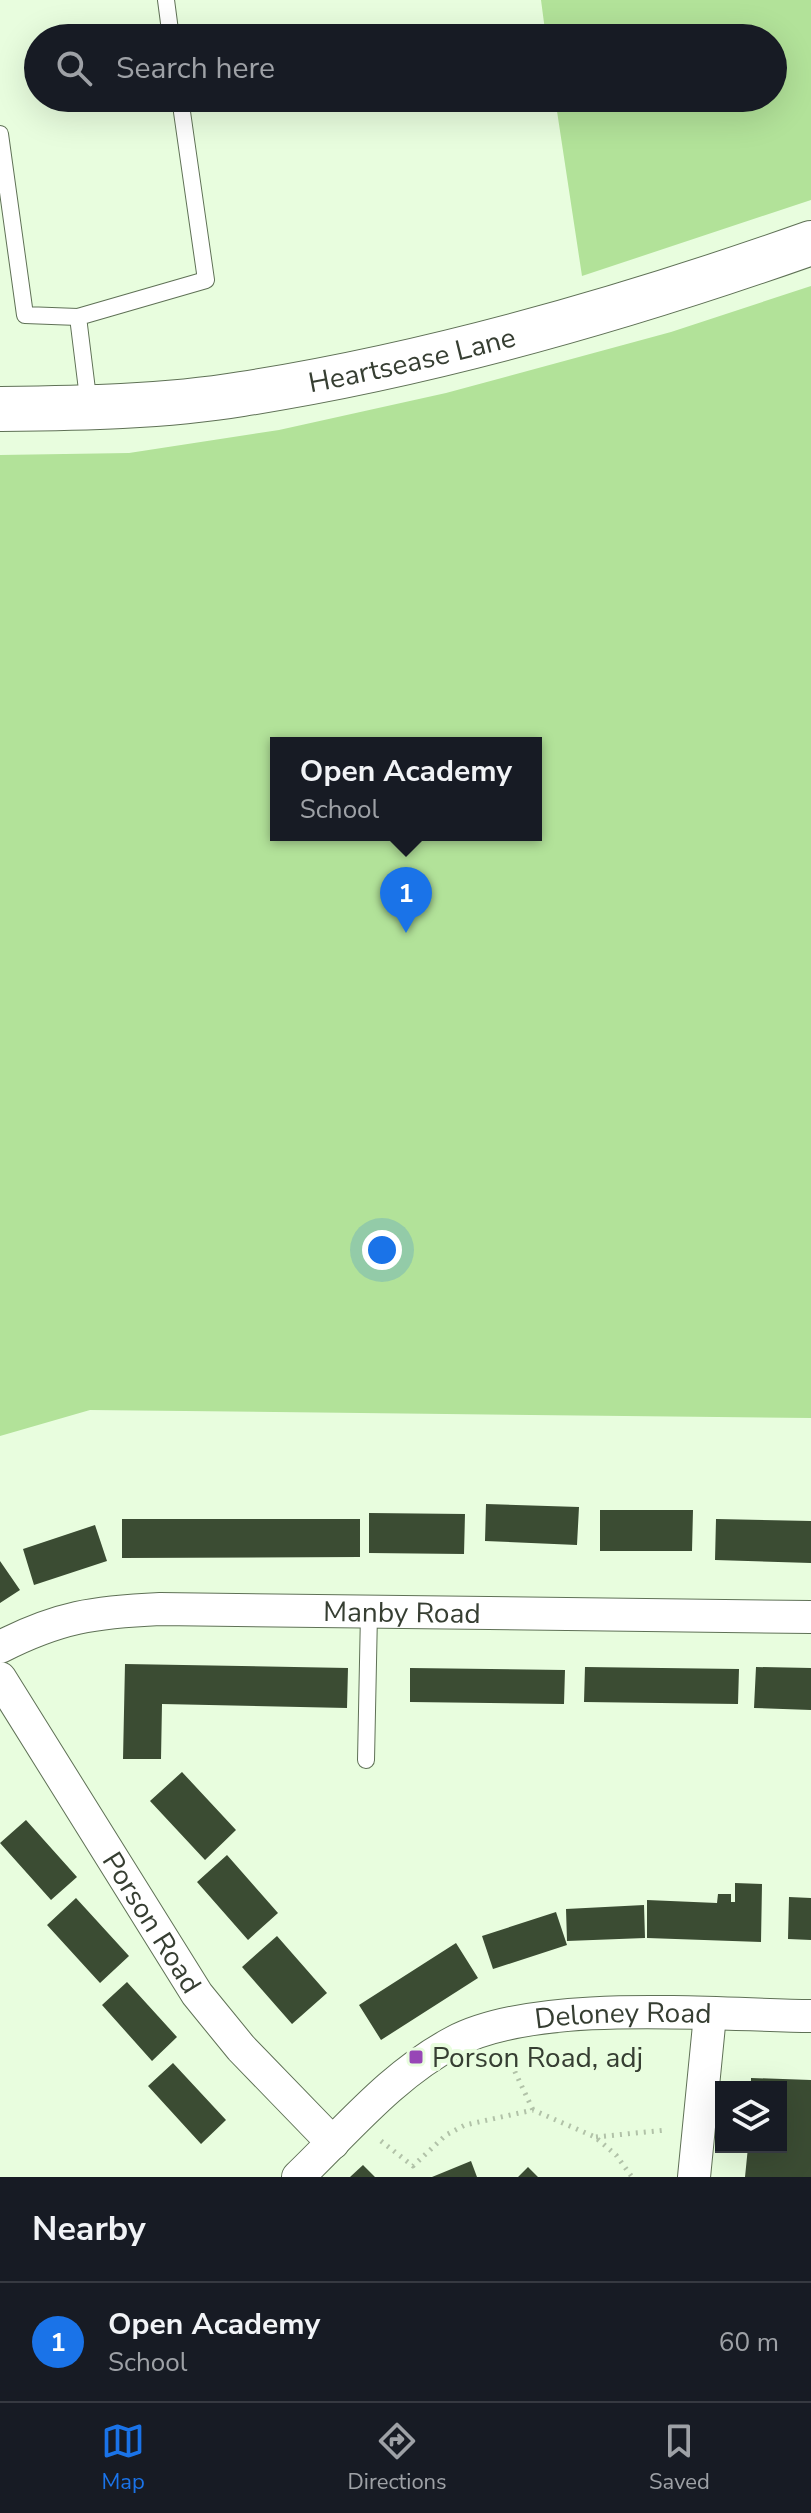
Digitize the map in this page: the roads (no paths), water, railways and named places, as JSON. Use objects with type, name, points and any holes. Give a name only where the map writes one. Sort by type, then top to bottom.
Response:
[{"type":"highway","name":"Heartsease Lane","points":[[0,409],[89,408],[240,395],[385,366],[592,314],[811,243]]},
{"type":"street","name":"Manby Road","points":[[0,1647],[44,1624],[97,1612],[160,1609],[811,1617]]},
{"type":"street","name":"Porson Road","points":[[0,1678],[197,1994],[241,2048],[333,2143]]},
{"type":"street","points":[[694,2177],[710,2015]]},
{"type":"street","name":"Deloney Road","points":[[298,2177],[414,2067],[456,2041],[494,2027],[550,2017],[811,2016]]},
{"type":"lane","points":[[166,0],[169,24]]},
{"type":"lane","points":[[0,134],[25,315],[78,317],[206,280],[182,112]]},
{"type":"lane","points":[[78,317],[89,408]]},
{"type":"lane","points":[[366,1760],[369,1613]]},
{"type":"place","name":"Open Academy","points":[[406,933]]},
{"type":"place","name":"Porson Road, adj","points":[[416,2057]]}]
